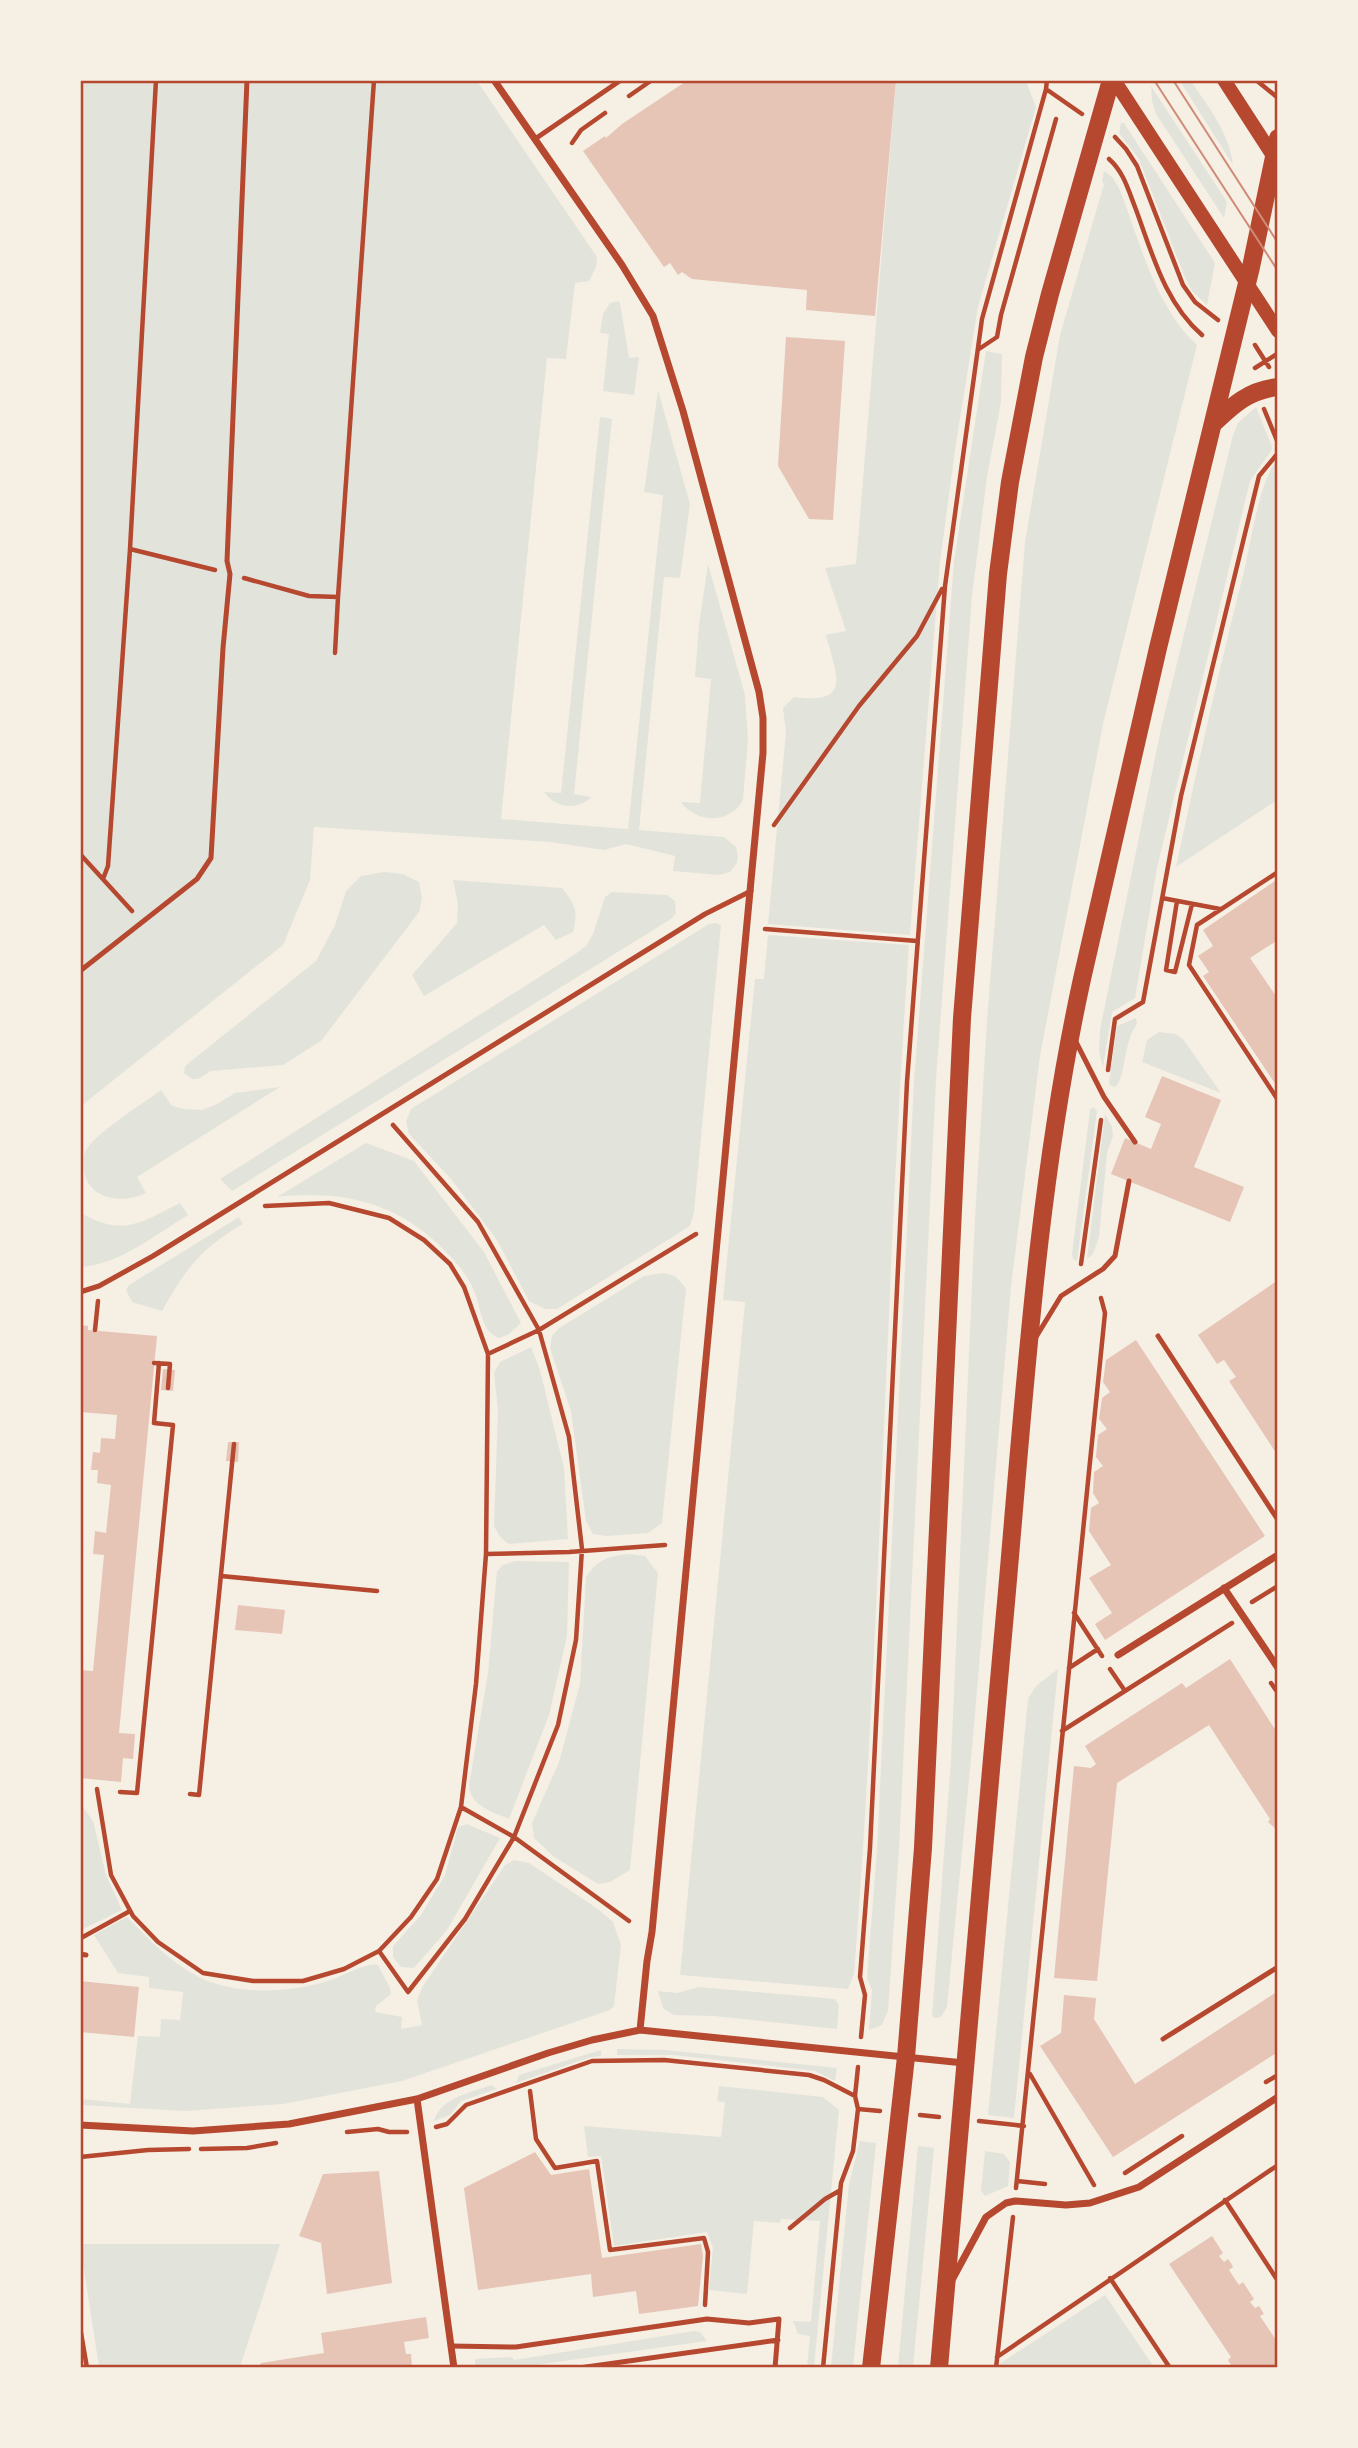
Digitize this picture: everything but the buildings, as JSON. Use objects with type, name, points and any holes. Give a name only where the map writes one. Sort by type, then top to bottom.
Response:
[{"type":"main road","points":[[1112,80],[1278,331]]},
{"type":"main road","points":[[872,2368],[906,2057],[923,1847],[962,1018],[998,573],[1010,482],[1034,357],[1112,80]]},
{"type":"main road","points":[[1224,80],[1275,160]]},
{"type":"main road","points":[[939,2368],[1029,1348],[1046,1188],[1071,1031],[1155,661],[1247,284],[1278,138]]},
{"type":"main road","points":[[1213,424],[1245,395],[1276,381]]},
{"type":"street","points":[[494,80],[647,304],[683,411],[753,666],[764,719],[751,891],[640,2031]]},
{"type":"street","points":[[1118,1655],[1278,1555]]},
{"type":"street","points":[[1224,1588],[1278,1668]]},
{"type":"street","points":[[80,2124],[192,2131],[289,2124],[417,2099],[548,2053],[592,2040],[640,2031],[965,2063]]},
{"type":"street","points":[[945,2294],[977,2230],[986,2217],[1006,2203],[1090,2203],[1139,2187],[1278,2097]]},
{"type":"street","points":[[417,2099],[454,2368]]},
{"type":"lane","points":[[80,971],[197,879],[211,858],[230,574],[227,561],[247,80]]},
{"type":"lane","points":[[535,139],[621,80]]},
{"type":"lane","points":[[80,1292],[99,1286],[383,1115],[682,929],[751,891]]},
{"type":"lane","points":[[1071,1031],[1104,1097],[1135,1142]]},
{"type":"lane","points":[[1029,1348],[1061,1296],[1103,1269],[1115,1256],[1129,1181]]},
{"type":"lane","points":[[1158,1336],[1278,1520]]},
{"type":"lane","points":[[1163,2039],[1278,1967]]},
{"type":"lane","points":[[451,2346],[516,2347],[707,2319],[749,2323],[779,2319],[775,2368]]},
{"type":"lane","points":[[579,2368],[778,2340]]},
{"type":"path","points":[[103,879],[108,866],[130,549],[156,80]]},
{"type":"path","points":[[335,653],[374,80]]},
{"type":"path","points":[[621,102],[652,80]]},
{"type":"path","points":[[862,2030],[865,1995],[860,1977],[870,1848],[899,1237],[917,941],[944,586],[982,318],[1047,80]]},
{"type":"path","points":[[1256,80],[1278,98]]},
{"type":"path","points":[[1046,89],[1069,105]]},
{"type":"path","points":[[572,142],[581,130],[611,108]]},
{"type":"path","points":[[978,349],[997,337],[1000,315],[1056,119]]},
{"type":"path","points":[[1115,137],[1137,166],[1183,285],[1195,302],[1208,313]]},
{"type":"path","points":[[1108,159],[1125,180],[1171,300],[1184,318],[1202,335]]},
{"type":"path","points":[[1252,343],[1276,381]]},
{"type":"path","points":[[1255,368],[1277,354]]},
{"type":"path","points":[[1262,401],[1268,423],[1278,443]]},
{"type":"path","points":[[1079,1282],[1115,1019],[1143,1002],[1181,796],[1259,477],[1278,453]]},
{"type":"path","points":[[774,825],[859,706],[917,636],[944,586]]},
{"type":"path","points":[[327,597],[338,597]]},
{"type":"path","points":[[80,854],[142,923]]},
{"type":"path","points":[[1278,872],[1197,925],[1188,965],[1278,1100]]},
{"type":"path","points":[[1162,898],[1221,909]]},
{"type":"path","points":[[1177,901],[1166,970],[1175,972],[1192,904]]},
{"type":"path","points":[[765,929],[917,941]]},
{"type":"path","points":[[379,1951],[408,1993],[465,1919],[514,1837],[558,1725],[576,1640],[582,1549],[569,1437],[539,1330],[478,1222],[425,1159],[383,1115]]},
{"type":"path","points":[[97,1789],[111,1875],[130,1910],[158,1942],[203,1973],[253,1981],[303,1981],[344,1969],[379,1951],[411,1917],[437,1879],[461,1807],[476,1684],[486,1554],[488,1354],[464,1287],[450,1264],[424,1240],[389,1218],[329,1203],[256,1206]]},
{"type":"path","points":[[488,1354],[539,1330],[696,1234]]},
{"type":"path","points":[[95,1330],[99,1286]]},
{"type":"path","points":[[996,2368],[1030,2074],[1105,1313],[1101,1298]]},
{"type":"path","points":[[120,1792],[137,1793],[173,1425],[154,1423],[157,1363],[170,1364],[168,1388]]},
{"type":"path","points":[[190,1794],[199,1795],[234,1444]]},
{"type":"path","points":[[486,1554],[569,1552],[665,1545]]},
{"type":"path","points":[[221,1576],[377,1591]]},
{"type":"path","points":[[1062,1731],[1233,1623],[1240,1610],[1278,1586]]},
{"type":"path","points":[[1074,1612],[1125,1691]]},
{"type":"path","points":[[1068,1669],[1098,1649]]},
{"type":"path","points":[[461,1807],[514,1837],[629,1921]]},
{"type":"path","points":[[80,1939],[130,1910]]},
{"type":"path","points":[[434,2127],[447,2124],[466,2105],[592,2061],[664,2060],[809,2075],[855,2096]]},
{"type":"path","points":[[823,2368],[840,2190],[853,2151],[858,2109],[855,2096],[858,2070]]},
{"type":"path","points":[[1030,2074],[1094,2185]]},
{"type":"path","points":[[1256,2089],[1278,2075]]},
{"type":"path","points":[[530,2091],[536,2139],[555,2168],[597,2161],[610,2250],[704,2238],[708,2252],[704,2301],[707,2319]]},
{"type":"path","points":[[1117,2178],[1190,2131]]},
{"type":"path","points":[[997,2357],[1278,2165]]},
{"type":"path","points":[[1017,2181],[1057,2186]]},
{"type":"path","points":[[1082,2186],[1105,2181]]},
{"type":"path","points":[[790,2228],[840,2190]]},
{"type":"path","points":[[1225,2200],[1278,2281]]},
{"type":"path","points":[[1110,2278],[1170,2368]]},
{"type":"path","points":[[80,2327],[87,2368]]},
{"type":"shaded area","points":[[81,81],[477,81],[597,257],[596,267],[589,281],[575,283],[566,359],[547,358],[501,819],[628,829],[663,495],[644,492],[658,390],[690,504],[680,578],[664,577],[639,830],[724,837],[736,847],[738,856],[737,863],[730,872],[719,875],[673,871],[675,856],[626,844],[604,850],[550,842],[314,827],[310,880],[283,945],[81,1106]]},
{"type":"shaded area","points":[[896,81],[1026,81],[1036,107],[978,307],[956,443],[940,562],[910,935],[768,924],[786,732],[783,708],[794,697],[813,698],[833,691],[836,674],[826,635],[846,631],[825,568],[856,564]]},
{"type":"shaded area","points":[[1180,81],[1191,81],[1211,111],[1223,131],[1233,165]]},
{"type":"shaded area","points":[[1151,86],[1227,202],[1224,218],[1156,114]]},
{"type":"shaded area","points":[[1121,123],[1124,123],[1215,263],[1207,305],[1192,291],[1184,275],[1139,159],[1119,133]]},
{"type":"shaded area","points":[[1104,171],[1113,178],[1120,190],[1159,293],[1182,329],[1197,345],[1103,724],[1040,1056],[1011,1287],[947,2007],[941,2017],[935,2018],[932,2016],[951,1760],[975,1217],[987,1020],[1025,542],[1060,335],[1104,184]]},
{"type":"shaded area","points":[[618,301],[629,358],[639,357],[634,395],[603,391],[609,334],[600,333],[603,314],[610,303]]},
{"type":"shaded area","points":[[986,351],[1002,354],[1001,402],[987,477],[972,596],[936,1080],[899,1850],[888,2011],[882,2025],[869,2030],[872,1990],[867,1978],[877,1850],[914,1081],[954,561]]},
{"type":"shaded area","points":[[1256,407],[1272,447],[1250,481],[1157,868],[1135,998],[1112,1012],[1103,1067],[1099,1052],[1100,1030],[1161,728],[1233,435],[1238,423]]},
{"type":"shaded area","points":[[600,417],[612,419],[574,794],[591,797],[580,804],[567,806],[554,802],[544,792],[561,793]]},
{"type":"shaded area","points":[[1277,459],[1277,800],[1176,867],[1256,513],[1270,470]]},
{"type":"shaded area","points":[[708,564],[745,695],[748,740],[743,800],[730,814],[713,818],[695,814],[681,802],[700,803],[711,679],[695,677]]},
{"type":"shaded area","points":[[384,872],[403,874],[419,882],[422,899],[419,912],[321,1041],[283,1065],[211,1071],[198,1079],[192,1079],[184,1073],[185,1066],[316,961],[335,925],[346,891],[361,876]]},
{"type":"shaded area","points":[[453,880],[562,888],[575,908],[573,932],[556,940],[544,925],[424,996],[412,975],[457,923],[458,904]]},
{"type":"shaded area","points":[[612,892],[667,895],[675,901],[676,913],[671,919],[232,1191],[220,1179],[574,955],[587,945],[605,897]]},
{"type":"shaded area","points":[[709,924],[721,925],[694,1212],[690,1226],[557,1309],[545,1309],[529,1301],[497,1240],[451,1179],[409,1134],[406,1121],[411,1109]]},
{"type":"shaded area","points":[[768,935],[909,945],[894,1202],[871,1717],[854,1974],[848,1989],[680,1975],[745,1302],[723,1300],[755,979],[764,979]]},
{"type":"shaded area","points":[[1136,1018],[1137,1024],[1129,1040],[1119,1083],[1115,1087],[1111,1086],[1109,1083],[1117,1026]]},
{"type":"shaded area","points":[[1159,1032],[1176,1034],[1183,1039],[1221,1093],[1142,1062],[1147,1040]]},
{"type":"shaded area","points":[[280,1087],[137,1177],[146,1193],[125,1199],[114,1198],[95,1191],[89,1184],[84,1160],[90,1145],[108,1128],[161,1090],[172,1106],[202,1110],[235,1093]]},
{"type":"shaded area","points":[[1093,1107],[1097,1111],[1077,1261],[1072,1254],[1090,1110]]},
{"type":"shaded area","points":[[1105,1114],[1112,1127],[1113,1136],[1107,1153],[1099,1237],[1093,1254],[1087,1259]]},
{"type":"shaded area","points":[[366,1143],[414,1161],[484,1252],[521,1323],[509,1334],[499,1338],[489,1331],[482,1319],[472,1286],[460,1268],[440,1246],[404,1218],[364,1202],[344,1198],[322,1195],[277,1197]]},
{"type":"shaded area","points":[[180,1203],[188,1215],[123,1255],[81,1267],[81,1213],[120,1226],[142,1221]]},
{"type":"shaded area","points":[[239,1217],[243,1224],[216,1242],[195,1261],[162,1311],[132,1302],[126,1290],[129,1285]]},
{"type":"shaded area","points":[[664,1273],[675,1276],[686,1288],[662,1523],[648,1533],[606,1536],[593,1534],[586,1521],[571,1411],[550,1348],[552,1336],[559,1328],[644,1276]]},
{"type":"shaded area","points":[[531,1347],[540,1370],[564,1468],[568,1539],[509,1544],[500,1537],[494,1526],[498,1411],[494,1373],[500,1362]]},
{"type":"shaded area","points":[[629,1554],[645,1556],[658,1573],[630,1870],[610,1882],[598,1884],[553,1856],[534,1838],[532,1823],[559,1762],[580,1684],[586,1577],[604,1560]]},
{"type":"shaded area","points":[[515,1561],[569,1562],[567,1636],[549,1715],[509,1819],[478,1803],[470,1792],[469,1785],[488,1673],[497,1571],[503,1565]]},
{"type":"shaded area","points":[[1058,1669],[1014,2118],[988,2115],[1028,1699],[1036,1686]]},
{"type":"shaded area","points":[[80,1803],[93,1821],[106,1875],[122,1910],[81,1930]]},
{"type":"shaded area","points":[[467,1824],[500,1838],[447,1930],[414,1968],[401,1967],[393,1957],[393,1946],[421,1915],[445,1875],[458,1827]]},
{"type":"shaded area","points":[[514,1860],[529,1863],[613,1922],[621,1945],[614,2006],[610,2010],[402,2081],[283,2104],[185,2111],[81,2105],[81,2099],[130,2104],[138,2036],[160,2037],[161,2019],[180,2020],[183,1992],[149,1988],[149,1977],[118,1973],[94,1935],[127,1917],[160,1949],[187,1970],[212,1982],[244,1990],[279,1990],[313,1985],[367,1966],[378,1965],[391,1994],[376,2006],[375,2012],[402,2017],[401,2029],[422,2025],[417,2000],[423,1986],[505,1865]]},
{"type":"shaded area","points":[[699,1987],[835,1999],[839,2005],[837,2029],[714,2016],[674,2015],[663,2008],[658,1991],[677,1993]]},
{"type":"shaded area","points":[[617,2049],[665,2050],[837,2068],[835,2081],[815,2071],[673,2055],[617,2055]]},
{"type":"shaded area","points":[[601,2050],[601,2056],[516,2083],[519,2075]]},
{"type":"shaded area","points":[[492,2085],[497,2089],[461,2101],[450,2115],[434,2121],[437,2113],[450,2101]]},
{"type":"shaded area","points":[[719,2086],[823,2097],[839,2110],[814,2367],[807,2367],[810,2336],[798,2334],[793,2321],[811,2322],[820,2221],[754,2221],[747,2294],[709,2290],[713,2248],[707,2232],[614,2246],[601,2156],[588,2157],[584,2126],[721,2137],[725,2102],[717,2101]]},
{"type":"shaded area","points":[[860,2141],[876,2143],[853,2367],[831,2367],[849,2184]]},
{"type":"shaded area","points":[[918,2146],[934,2148],[913,2367],[898,2367]]},
{"type":"shaded area","points":[[985,2151],[1004,2154],[1010,2162],[1008,2186],[985,2196],[981,2191]]},
{"type":"shaded area","points":[[80,2244],[280,2244],[240,2367],[99,2367]]},
{"type":"shaded area","points":[[1105,2295],[1154,2367],[998,2368],[999,2364]]},
{"type":"shaded area","points":[[700,2332],[707,2341],[521,2367],[475,2366],[475,2359],[512,2357],[514,2360]]},
{"type":"tram line","points":[[1154,80],[1278,271]]},
{"type":"tram line","points":[[1173,80],[1278,243]]}]
